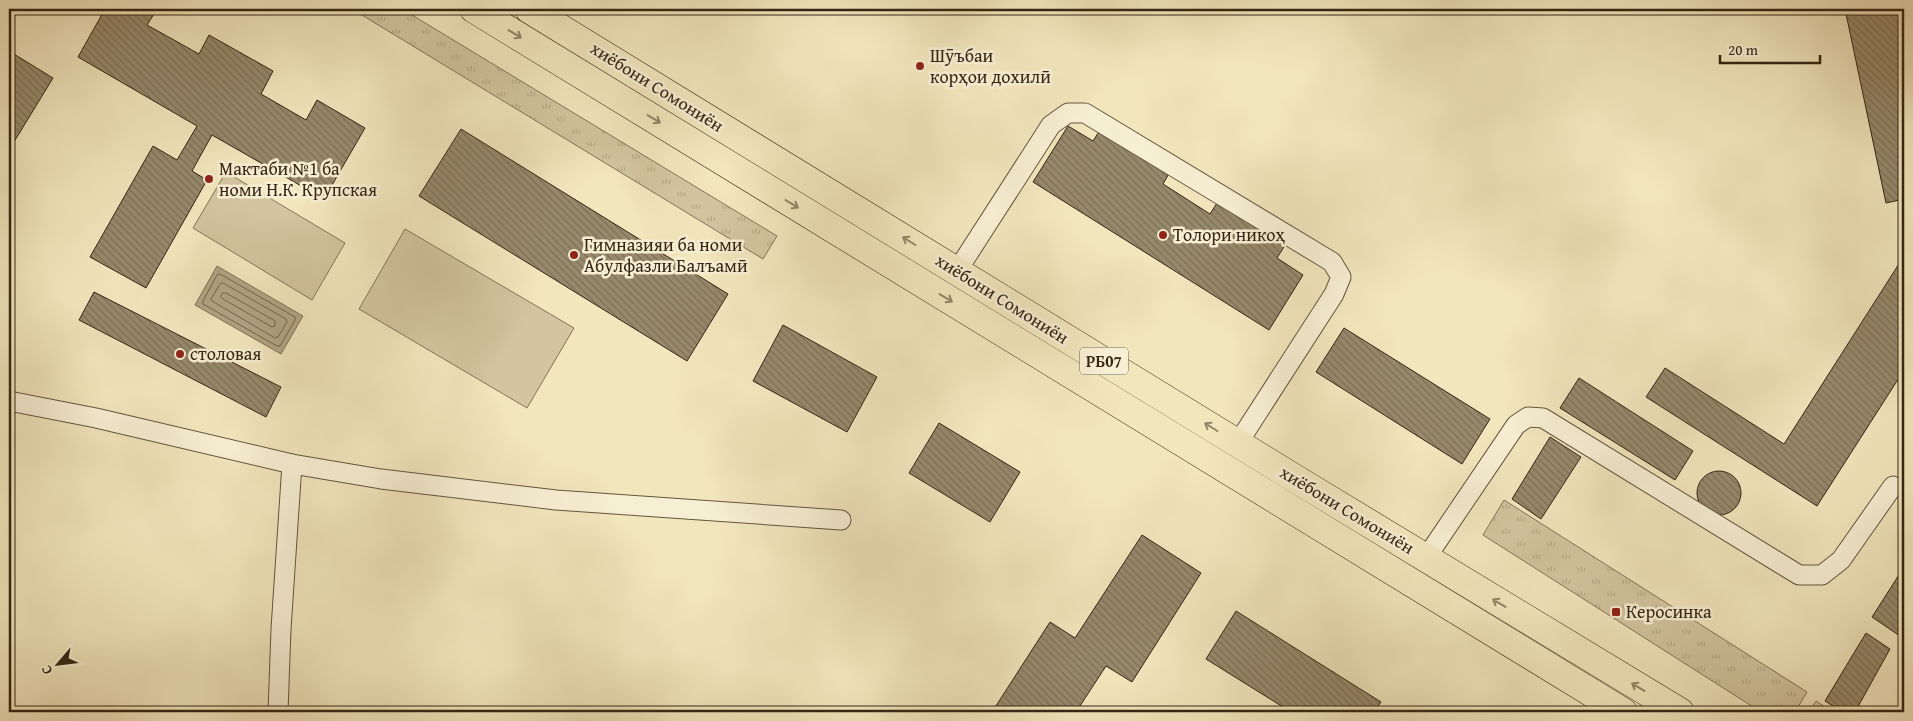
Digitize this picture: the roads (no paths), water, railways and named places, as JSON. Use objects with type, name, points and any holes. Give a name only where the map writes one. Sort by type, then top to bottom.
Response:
[{"type":"highway","name":"хиёбони Сомониён","points":[[474,9],[1624,712]]},
{"type":"highway","name":"хиёбони Сомониён","points":[[530,9],[1680,712]]},
{"type":"lane","points":[[958,271],[1051,125],[1068,113],[1085,112],[1332,262],[1341,277],[1334,294],[1238,443]]},
{"type":"lane","points":[[9,401],[96,418],[292,464],[381,479],[556,500],[841,520]]},
{"type":"lane","points":[[1426,558],[1516,425],[1528,417],[1543,418],[1799,575],[1822,575],[1841,560],[1893,486]]},
{"type":"lane","points":[[278,712],[281,629],[292,464]]},
{"type":"water","points":[[217,266],[303,316],[281,354],[195,305]]},
{"type":"place","name":"Шӯъбаи корҳои дохилӣ","points":[[920,66]]},
{"type":"place","name":"Мактаби №1 ба номи Н.К. Крупская","points":[[209,179]]},
{"type":"place","name":"Толори никоҳ","points":[[1163,235]]},
{"type":"place","name":"Гимназияи ба номи Абулфазли Балъамӣ","points":[[574,255]]},
{"type":"place","name":"столовая","points":[[180,354]]},
{"type":"place","name":"Керосинка","points":[[1616,612]]}]
